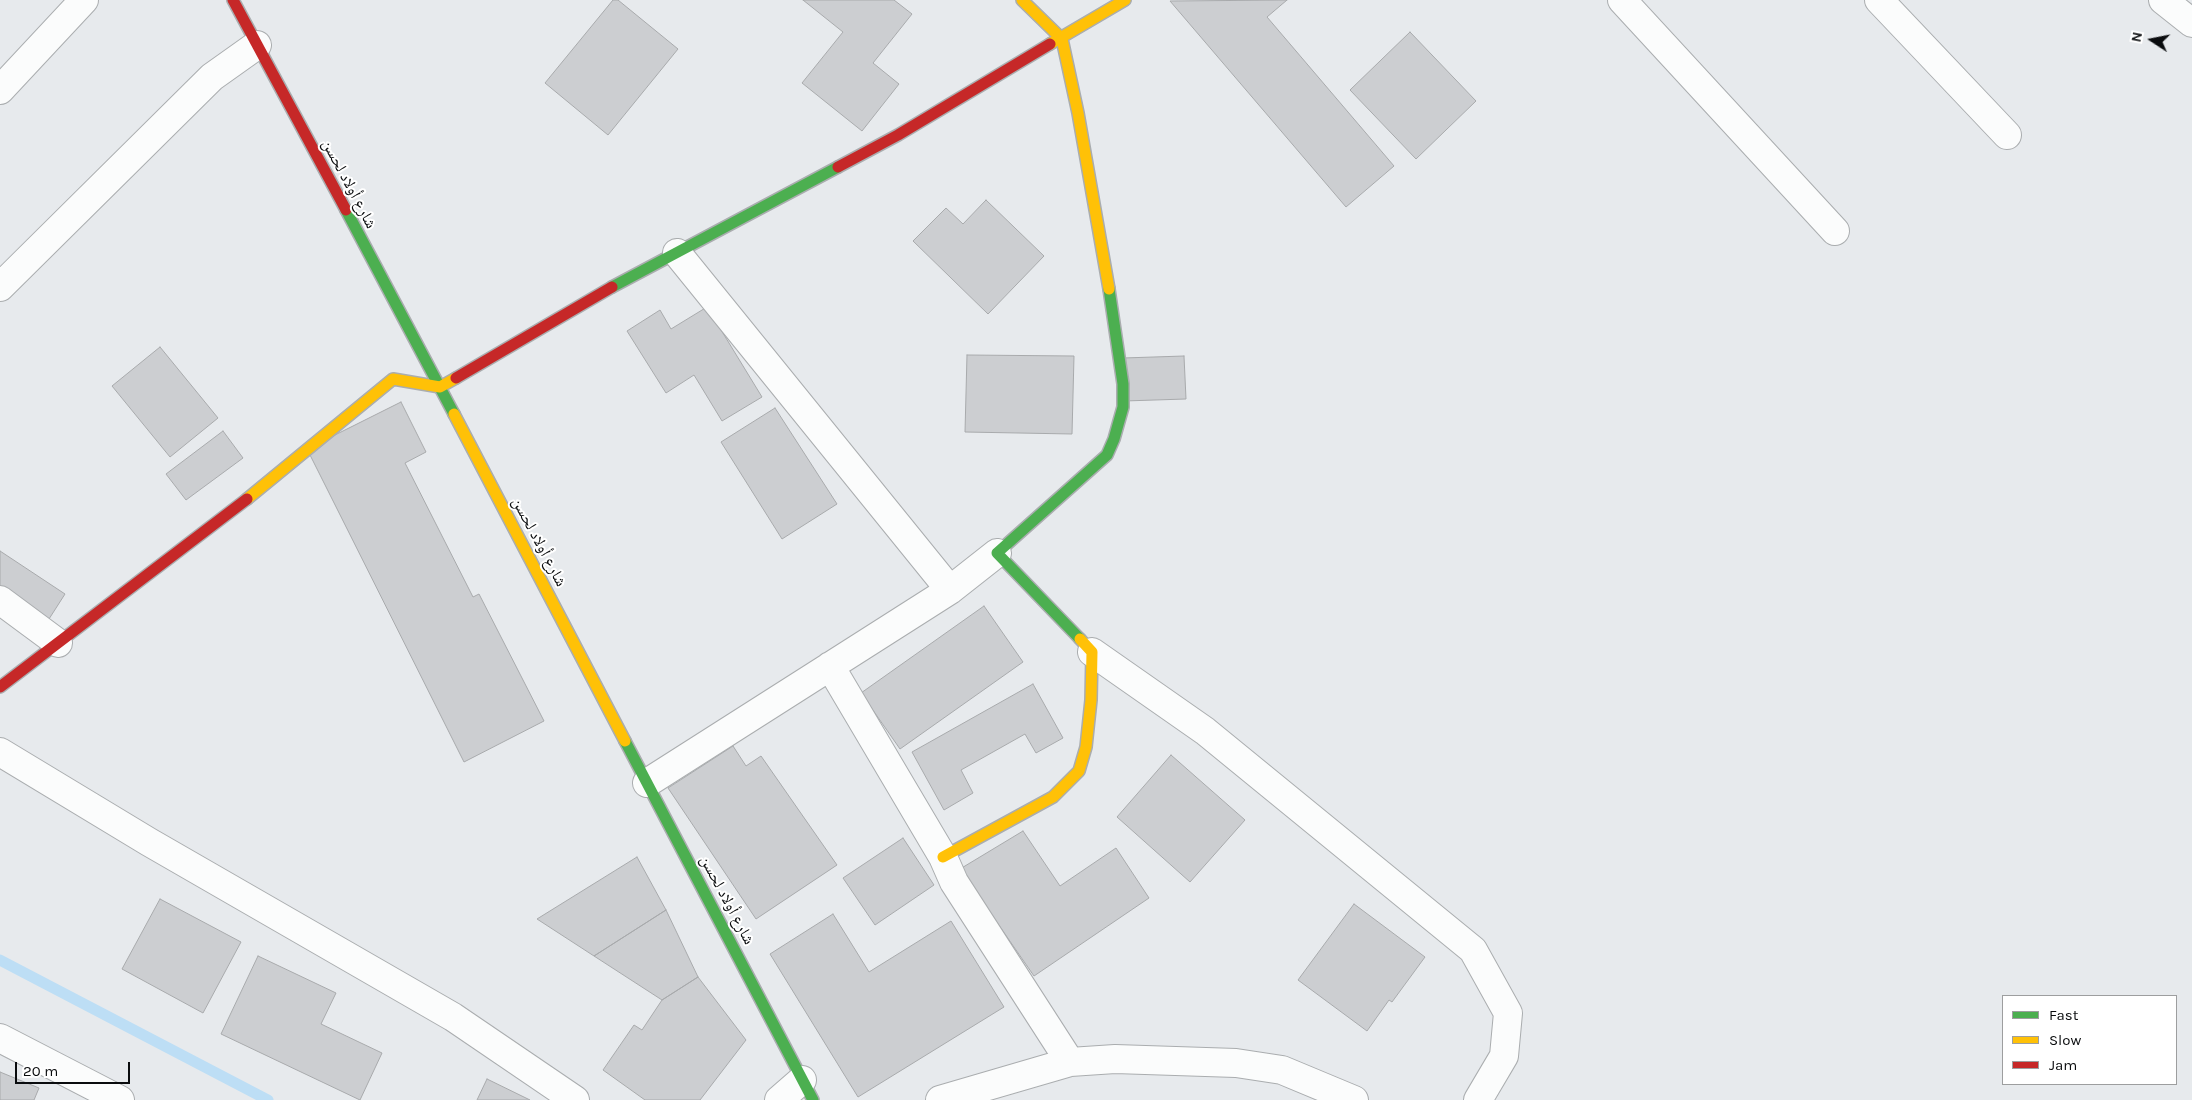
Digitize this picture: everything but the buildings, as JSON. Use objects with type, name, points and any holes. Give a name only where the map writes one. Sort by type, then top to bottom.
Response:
[{"type":"street","points":[[0,90],[84,0]]},
{"type":"street","name":"شارع أولاد لحسن","points":[[233,0],[440,387],[808,1090]]},
{"type":"street","points":[[647,783],[950,590],[997,553],[1107,455],[1114,439],[1123,407],[1123,384],[1119,348],[1078,113],[1062,39],[1022,0]]},
{"type":"street","points":[[0,686],[242,503],[393,379],[440,387],[611,288],[898,135],[1125,0]]},
{"type":"street","points":[[1622,0],[1834,231]]},
{"type":"street","points":[[1879,0],[2007,135]]},
{"type":"street","points":[[2163,0],[2192,22]]},
{"type":"street","points":[[0,287],[212,77],[257,45]]},
{"type":"street","points":[[677,252],[950,590]]},
{"type":"street","points":[[997,553],[1092,652],[1205,731],[1473,950],[1508,1013],[1504,1056],[1478,1100]]},
{"type":"street","points":[[0,600],[58,643]]},
{"type":"street","points":[[944,857],[1053,797],[1079,771],[1086,747],[1091,700],[1092,652]]},
{"type":"street","points":[[830,666],[944,857],[954,882],[1070,1062]]},
{"type":"street","points":[[0,752],[149,842],[453,1017],[575,1100]]},
{"type":"street","points":[[0,1038],[120,1100]]},
{"type":"street","points":[[940,1100],[1070,1062],[1123,1059],[1236,1063],[1282,1070],[1354,1100]]},
{"type":"street","points":[[779,1100],[808,1090]]},
{"type":"waterway","points":[[0,960],[268,1100]]},
{"type":"traffic: fast","points":[[612,287],[838,167]]},
{"type":"traffic: fast","points":[[346,210],[454,414]]},
{"type":"traffic: fast","points":[[1080,639],[997,553],[1107,455],[1114,439],[1123,407],[1123,384],[1109,289]]},
{"type":"traffic: fast","points":[[625,741],[813,1100]]},
{"type":"traffic: slow","points":[[1022,0],[1062,39],[1078,113],[1109,289]]},
{"type":"traffic: slow","points":[[1050,44],[1125,0]]},
{"type":"traffic: slow","points":[[247,499],[393,379],[440,387],[456,378]]},
{"type":"traffic: slow","points":[[454,414],[625,741]]},
{"type":"traffic: slow","points":[[943,857],[1053,797],[1079,771],[1086,747],[1091,700],[1092,652],[1080,639]]},
{"type":"traffic: jam","points":[[233,0],[346,210]]},
{"type":"traffic: jam","points":[[838,167],[898,135],[1050,44]]},
{"type":"traffic: jam","points":[[456,378],[612,287]]},
{"type":"traffic: jam","points":[[0,687],[247,499]]}]
